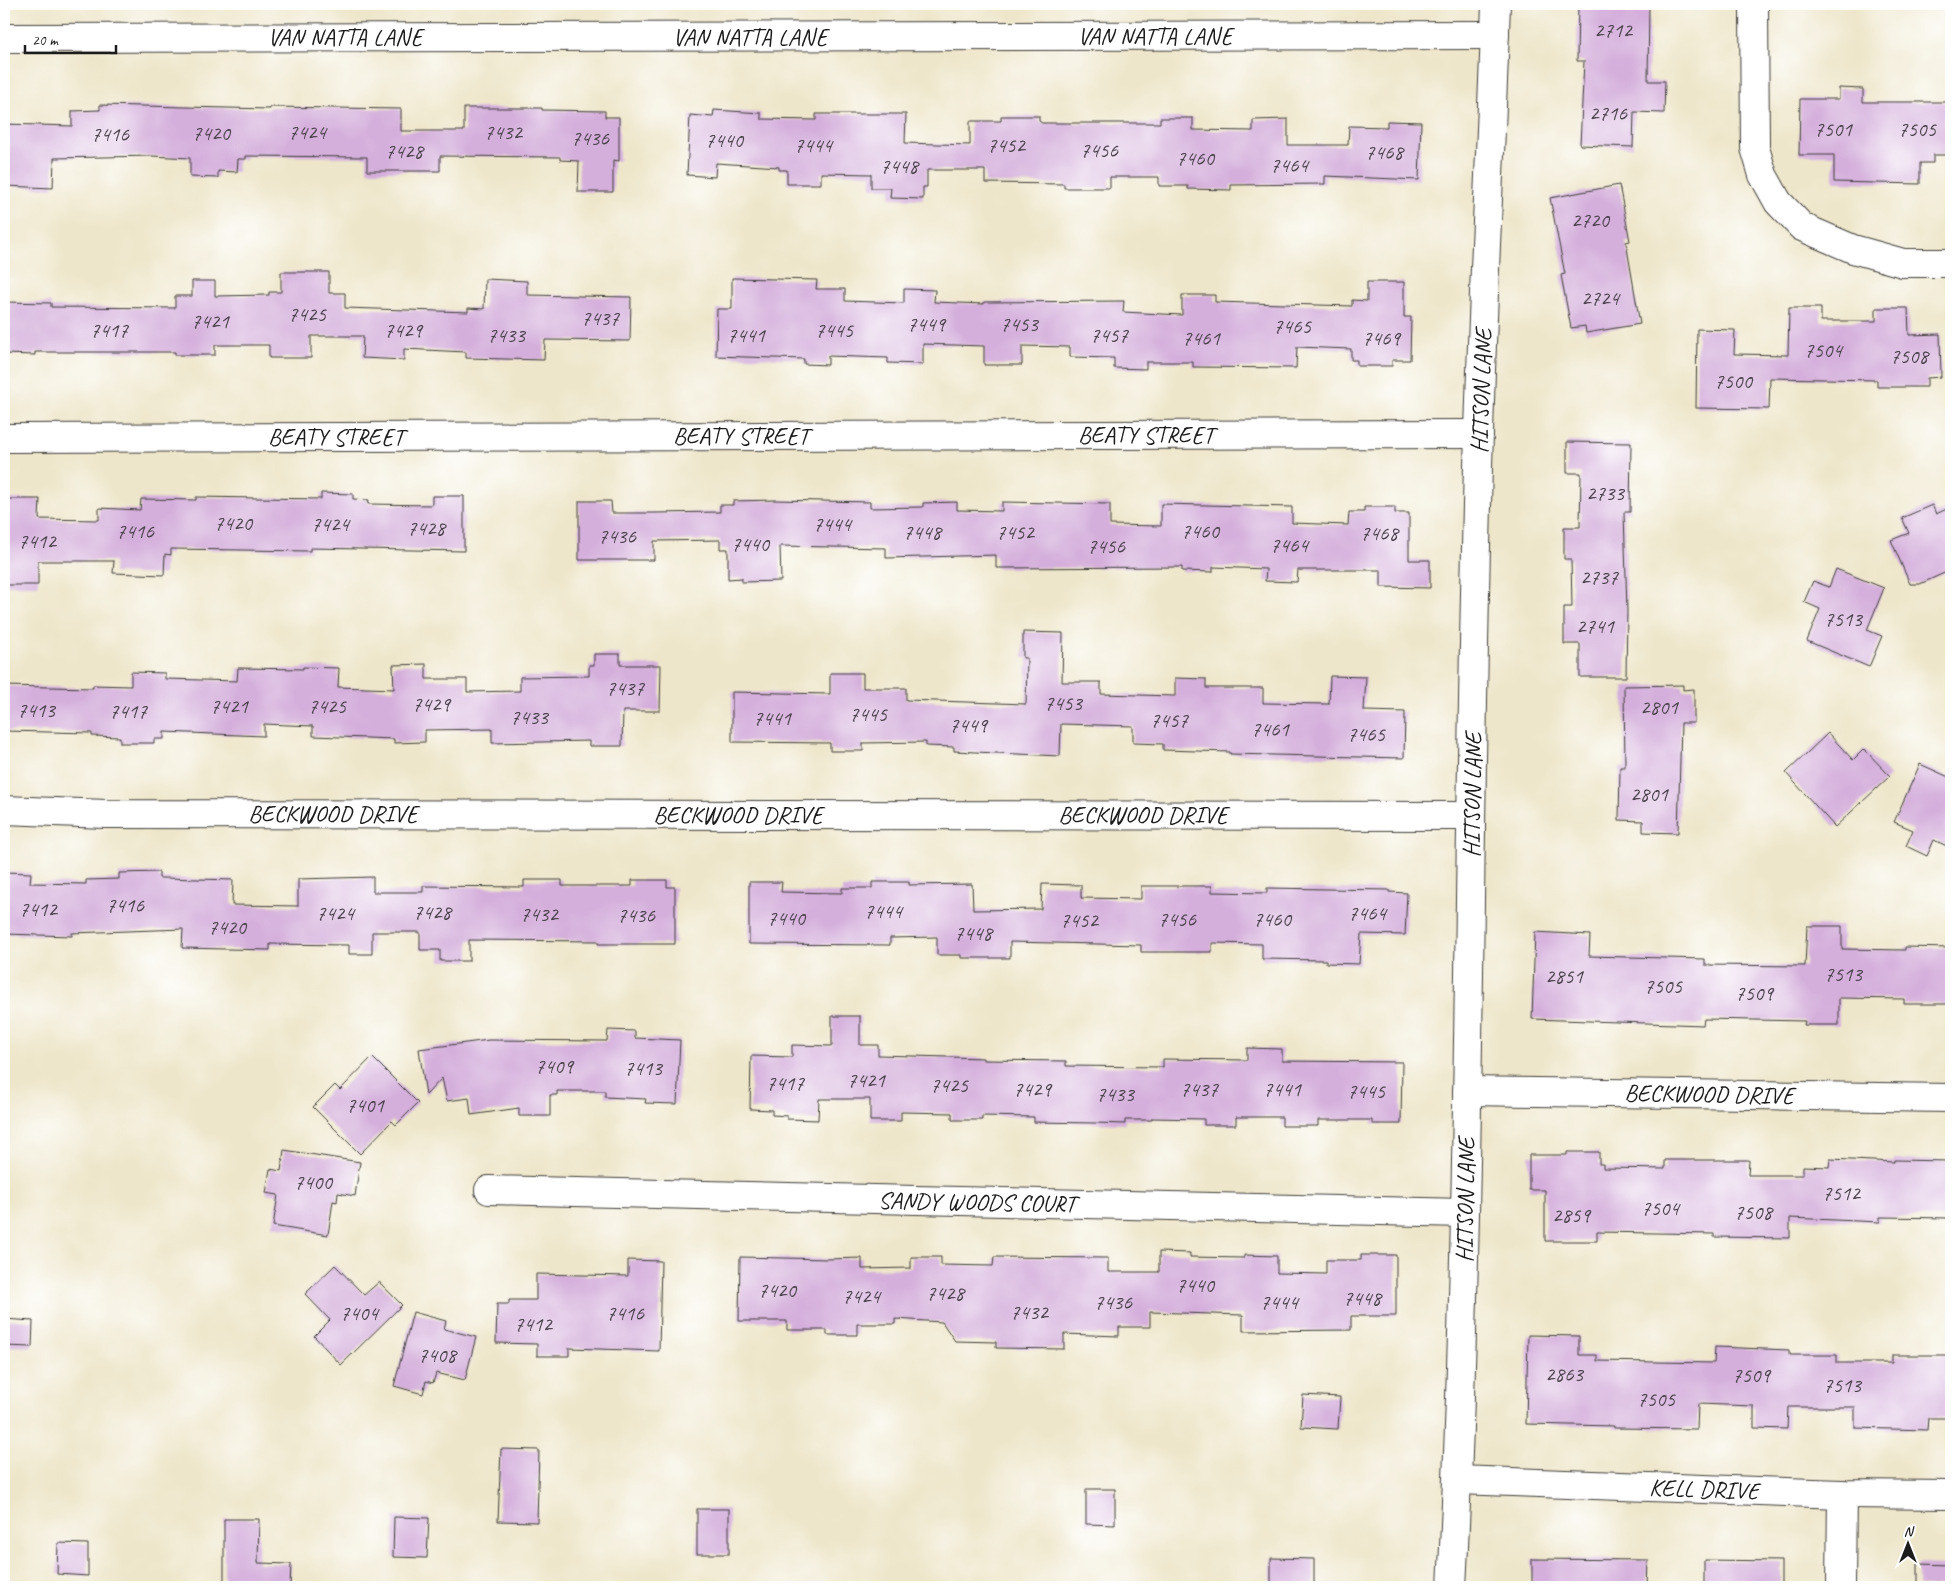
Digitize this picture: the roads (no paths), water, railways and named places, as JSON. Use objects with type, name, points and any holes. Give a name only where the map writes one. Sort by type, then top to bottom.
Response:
[{"type":"street","name":"HITSON LANE","points":[[1452,1587],[1458,1480],[1465,1213],[1479,434],[1496,4]]},
{"type":"street","points":[[1754,4],[1755,148],[1763,175],[1778,202],[1802,227],[1853,249],[1903,263],[1951,262]]},
{"type":"street","name":"VAN NATTA LANE","points":[[4,38],[1495,35]]},
{"type":"street","name":"BEATY STREET","points":[[4,438],[1479,434]]},
{"type":"street","name":"BECKWOOD DRIVE","points":[[4,810],[106,814],[1471,816]]},
{"type":"street","name":"BECKWOOD DRIVE","points":[[1467,1090],[1951,1098]]},
{"type":"street","name":"SANDY WOODS COURT","points":[[489,1190],[1465,1213]]},
{"type":"street","name":"KELL DRIVE","points":[[1458,1480],[1842,1494],[1951,1495]]},
{"type":"street","points":[[1841,1587],[1842,1494]]}]
